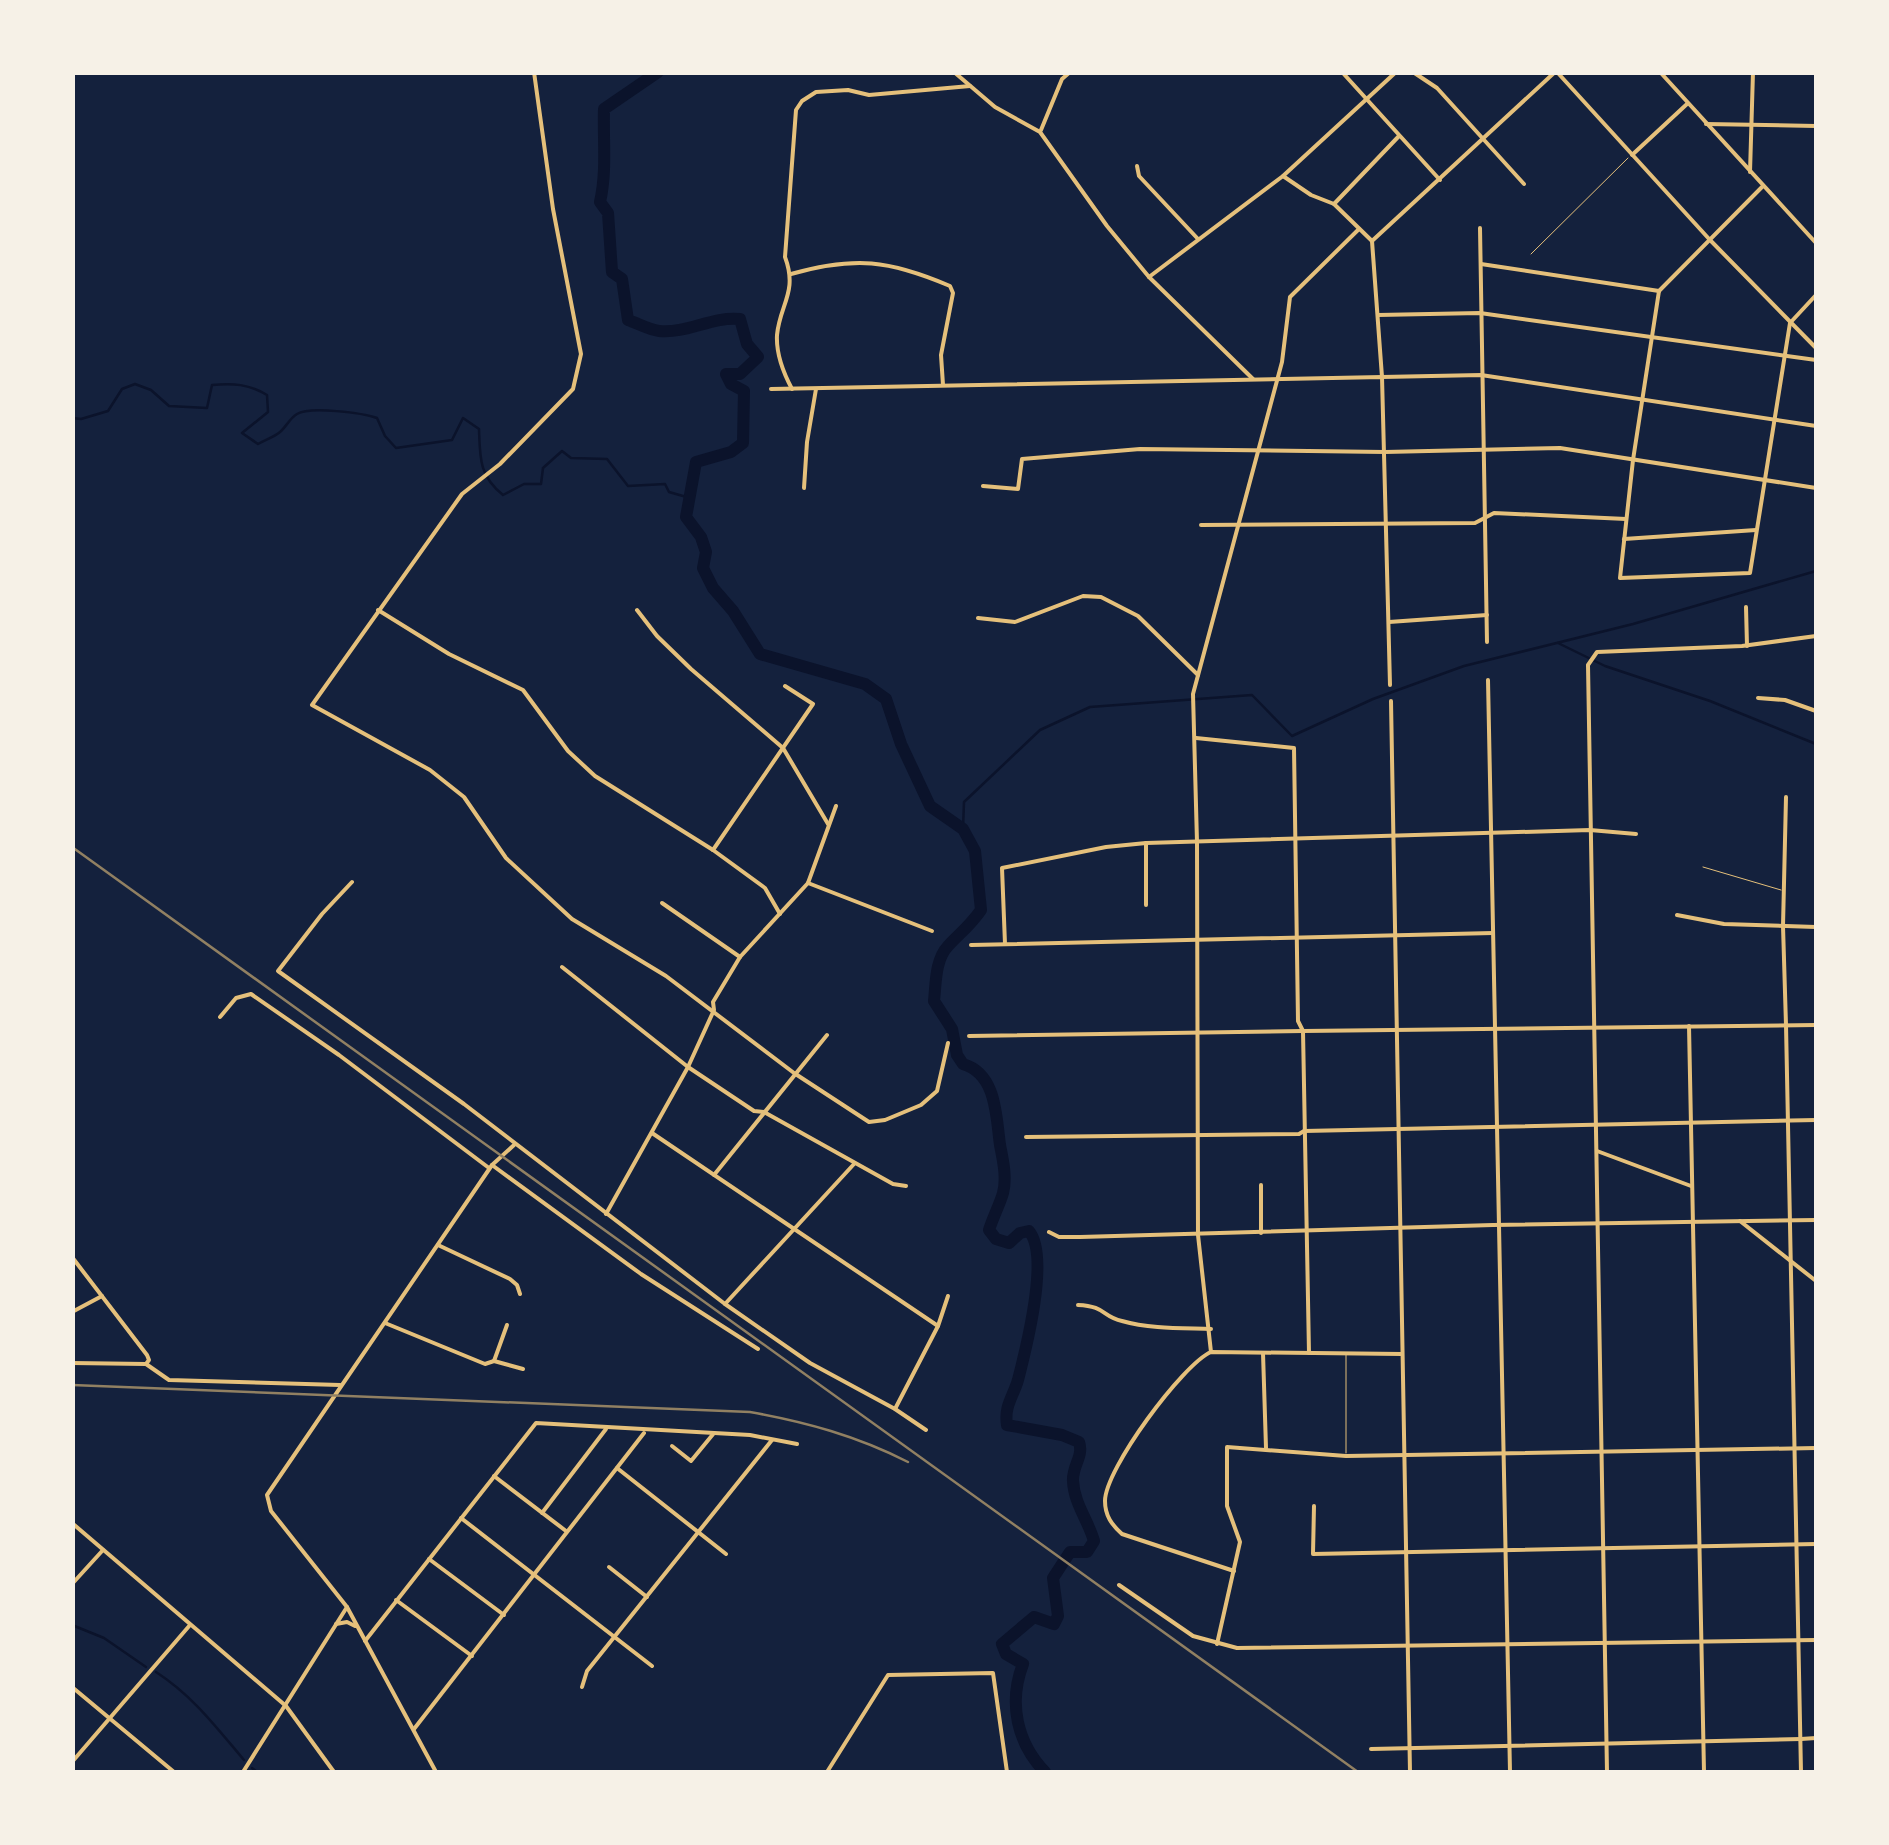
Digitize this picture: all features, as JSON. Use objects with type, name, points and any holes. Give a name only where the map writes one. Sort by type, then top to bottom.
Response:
[{"type":"street","points":[[534,72],[553,209],[582,354],[573,389],[500,464],[462,494],[312,705],[430,770],[464,797],[506,858],[572,919],[714,1010],[794,1074],[869,1122],[885,1120],[920,1105],[938,1091],[948,1043]]},
{"type":"street","points":[[954,72],[995,106],[1040,132],[1149,277],[1253,378]]},
{"type":"street","points":[[1040,132],[1062,79],[1070,72]]},
{"type":"street","points":[[1342,72],[1440,180]]},
{"type":"street","points":[[1149,277],[1283,176],[1396,72]]},
{"type":"street","points":[[1413,72],[1437,88],[1524,184]]},
{"type":"street","points":[[1372,241],[1556,72],[1710,240],[1816,348]]},
{"type":"street","points":[[1660,72],[1816,243]]},
{"type":"street","points":[[1750,172],[1753,72]]},
{"type":"street","points":[[792,389],[783,374],[777,334],[791,274],[785,257],[796,110],[816,92],[848,90],[869,95],[970,86]]},
{"type":"street","points":[[1632,155],[1687,104]]},
{"type":"street","points":[[1705,124],[1816,126]]},
{"type":"street","points":[[1334,204],[1399,136]]},
{"type":"street","points":[[1137,166],[1139,176],[1198,239]]},
{"type":"street","points":[[1283,176],[1311,196],[1334,204],[1372,241],[1382,377],[1390,684]]},
{"type":"street","points":[[1762,187],[1659,291],[1633,460],[1620,578],[1750,573],[1790,323],[1816,295]]},
{"type":"street","points":[[1480,228],[1487,642]]},
{"type":"street","points":[[1211,1352],[1198,1235],[1194,694],[1278,380],[1290,297],[1359,229]]},
{"type":"street","points":[[791,274],[833,262],[872,263],[905,267],[950,286],[953,293],[941,355],[944,386]]},
{"type":"street","points":[[1481,264],[1659,291]]},
{"type":"street","points":[[1378,315],[1480,313],[1816,360]]},
{"type":"street","points":[[771,390],[1481,375],[1816,426]]},
{"type":"street","points":[[804,488],[816,388]]},
{"type":"street","points":[[984,486],[1018,489],[1022,459],[1140,449],[1385,452],[1560,448],[1816,488]]},
{"type":"street","points":[[1201,525],[1475,524],[1494,514],[1626,520]]},
{"type":"street","points":[[1624,539],[1756,530]]},
{"type":"street","points":[[978,618],[1016,622],[1083,596],[1101,596],[1138,616],[1198,675]]},
{"type":"street","points":[[1746,607],[1747,646]]},
{"type":"street","points":[[378,610],[449,654],[524,690],[568,751],[595,776],[713,850],[765,888],[780,914]]},
{"type":"street","points":[[637,610],[691,669],[784,748],[828,824]]},
{"type":"street","points":[[1389,622],[1487,615]]},
{"type":"street","points":[[1607,1772],[1588,665],[1596,652],[1747,646],[1816,636]]},
{"type":"street","points":[[1488,680],[1510,1772]]},
{"type":"street","points":[[713,850],[812,704],[785,686]]},
{"type":"street","points":[[1758,698],[1785,700],[1816,711]]},
{"type":"street","points":[[1390,701],[1410,1772]]},
{"type":"street","points":[[1196,738],[1294,748],[1295,936],[1298,1021],[1303,1032],[1309,1353]]},
{"type":"street","points":[[1786,797],[1783,926],[1801,1772]]},
{"type":"street","points":[[606,1214],[688,1067],[714,1010],[713,1002],[740,957],[808,883],[836,806]]},
{"type":"street","points":[[1005,944],[1002,868],[1106,847],[1590,830],[1636,834]]},
{"type":"street","points":[[1146,844],[1146,905]]},
{"type":"street","points":[[352,882],[278,971],[464,1104],[725,1304],[810,1363],[926,1430]]},
{"type":"street","points":[[808,883],[932,930]]},
{"type":"street","points":[[662,903],[740,957]]},
{"type":"street","points":[[1677,916],[1724,924],[1816,927]]},
{"type":"street","points":[[971,945],[1493,933]]},
{"type":"street","points":[[562,966],[688,1067],[754,1111],[764,1112],[893,1184],[906,1186]]},
{"type":"street","points":[[220,1016],[236,998],[251,994],[642,1274],[758,1349]]},
{"type":"street","points":[[969,1036],[1816,1024]]},
{"type":"street","points":[[1690,1026],[1704,1772]]},
{"type":"street","points":[[714,1175],[827,1035]]},
{"type":"street","points":[[1026,1137],[1199,1137],[1304,1131],[1816,1120]]},
{"type":"street","points":[[652,1132],[938,1326]]},
{"type":"street","points":[[436,1772],[346,1607],[271,1511],[266,1495],[490,1167],[514,1145]]},
{"type":"street","points":[[1598,1151],[1692,1187]]},
{"type":"street","points":[[725,1304],[854,1164]]},
{"type":"street","points":[[1261,1234],[1262,1185]]},
{"type":"street","points":[[1050,1232],[1059,1237],[1198,1235],[1816,1220]]},
{"type":"street","points":[[1740,1221],[1816,1281]]},
{"type":"street","points":[[438,1245],[510,1279],[520,1294]]},
{"type":"street","points":[[72,1257],[147,1355],[146,1364]]},
{"type":"street","points":[[72,1312],[102,1296]]},
{"type":"street","points":[[895,1409],[938,1326],[948,1296]]},
{"type":"street","points":[[1078,1304],[1096,1306],[1111,1318],[1142,1326],[1210,1329]]},
{"type":"street","points":[[384,1323],[485,1364],[494,1361],[523,1369]]},
{"type":"street","points":[[494,1361],[507,1325]]},
{"type":"street","points":[[1234,1571],[1122,1534],[1112,1524],[1105,1499],[1118,1463],[1176,1383],[1198,1357],[1211,1352],[1402,1354]]},
{"type":"street","points":[[1263,1352],[1266,1448]]},
{"type":"street","points":[[72,1363],[146,1364],[169,1380],[340,1385]]},
{"type":"street","points":[[364,1641],[536,1423],[714,1434],[797,1444]]},
{"type":"street","points":[[542,1512],[606,1428]]},
{"type":"street","points":[[414,1729],[646,1431]]},
{"type":"street","points":[[672,1446],[691,1462],[714,1434]]},
{"type":"street","points":[[582,1688],[583,1677],[772,1440]]},
{"type":"street","points":[[1217,1644],[1240,1542],[1228,1506],[1227,1448],[1346,1456],[1816,1448]]},
{"type":"street","points":[[617,1468],[726,1554]]},
{"type":"street","points":[[494,1476],[568,1532]]},
{"type":"street","points":[[1314,1506],[1313,1554],[1816,1544]]},
{"type":"street","points":[[462,1518],[652,1666]]},
{"type":"street","points":[[72,1523],[286,1706],[334,1772]]},
{"type":"street","points":[[72,1584],[103,1549]]},
{"type":"street","points":[[430,1558],[504,1615]]},
{"type":"street","points":[[609,1567],[647,1598]]},
{"type":"street","points":[[1119,1585],[1193,1636],[1237,1648],[1816,1640]]},
{"type":"street","points":[[396,1600],[472,1656]]},
{"type":"street","points":[[243,1772],[346,1607]]},
{"type":"street","points":[[336,1624],[347,1622],[358,1628]]},
{"type":"street","points":[[72,1762],[191,1624]]},
{"type":"street","points":[[827,1772],[888,1675],[993,1673],[1007,1772]]},
{"type":"street","points":[[72,1687],[174,1772]]},
{"type":"street","points":[[1371,1749],[1816,1738]]},
{"type":"lane","points":[[1531,254],[1632,155]]},
{"type":"lane","points":[[1703,867],[1784,891]]},
{"type":"lane","points":[[1346,1353],[1346,1456]]},
{"type":"waterway","points":[[658,72],[604,109],[600,202],[608,213],[612,272],[622,279],[628,320],[669,331],[740,319],[747,344],[758,357],[740,374],[726,374],[731,384],[744,391],[743,443],[731,452],[696,462],[686,517],[701,537],[706,552],[703,568],[760,654],[865,684],[886,699],[901,744],[930,806],[963,829],[975,851],[981,910],[944,952],[934,1001],[952,1029],[957,1055],[983,1077],[996,1110],[1005,1181],[989,1230],[996,1239],[1009,1243],[1029,1231],[1035,1243],[1034,1303],[1007,1425],[1079,1442],[1074,1489],[1094,1541],[1087,1552],[1070,1552],[1053,1578],[1058,1616],[1054,1624],[1034,1617],[1002,1644],[1006,1654],[1023,1664],[1016,1693],[1018,1722],[1035,1761],[1045,1772]]},
{"type":"waterway","points":[[72,418],[108,411],[122,389],[135,384],[151,390],[169,406],[207,408],[212,385],[241,385],[267,395],[268,412],[242,433],[258,444],[278,434],[304,412],[337,411],[377,418],[396,448],[452,440],[463,418],[479,429],[485,473],[503,495],[524,484],[541,484],[543,468],[562,451],[571,458],[607,459],[628,486],[665,484],[669,492],[690,498]]},
{"type":"waterway","points":[[963,829],[964,802],[1040,730],[1090,707],[1252,695],[1292,736],[1373,699],[1464,666],[1633,624],[1816,571]]},
{"type":"waterway","points":[[1558,643],[1605,666],[1710,701],[1816,744]]},
{"type":"waterway","points":[[72,1625],[104,1638],[146,1667]]},
{"type":"waterway","points":[[156,1672],[193,1702],[244,1760]]},
{"type":"waterway","points":[[252,1768],[257,1772]]},
{"type":"railway","points":[[72,847],[1358,1772]]},
{"type":"railway","points":[[72,1385],[750,1412],[831,1431],[908,1462]]}]
